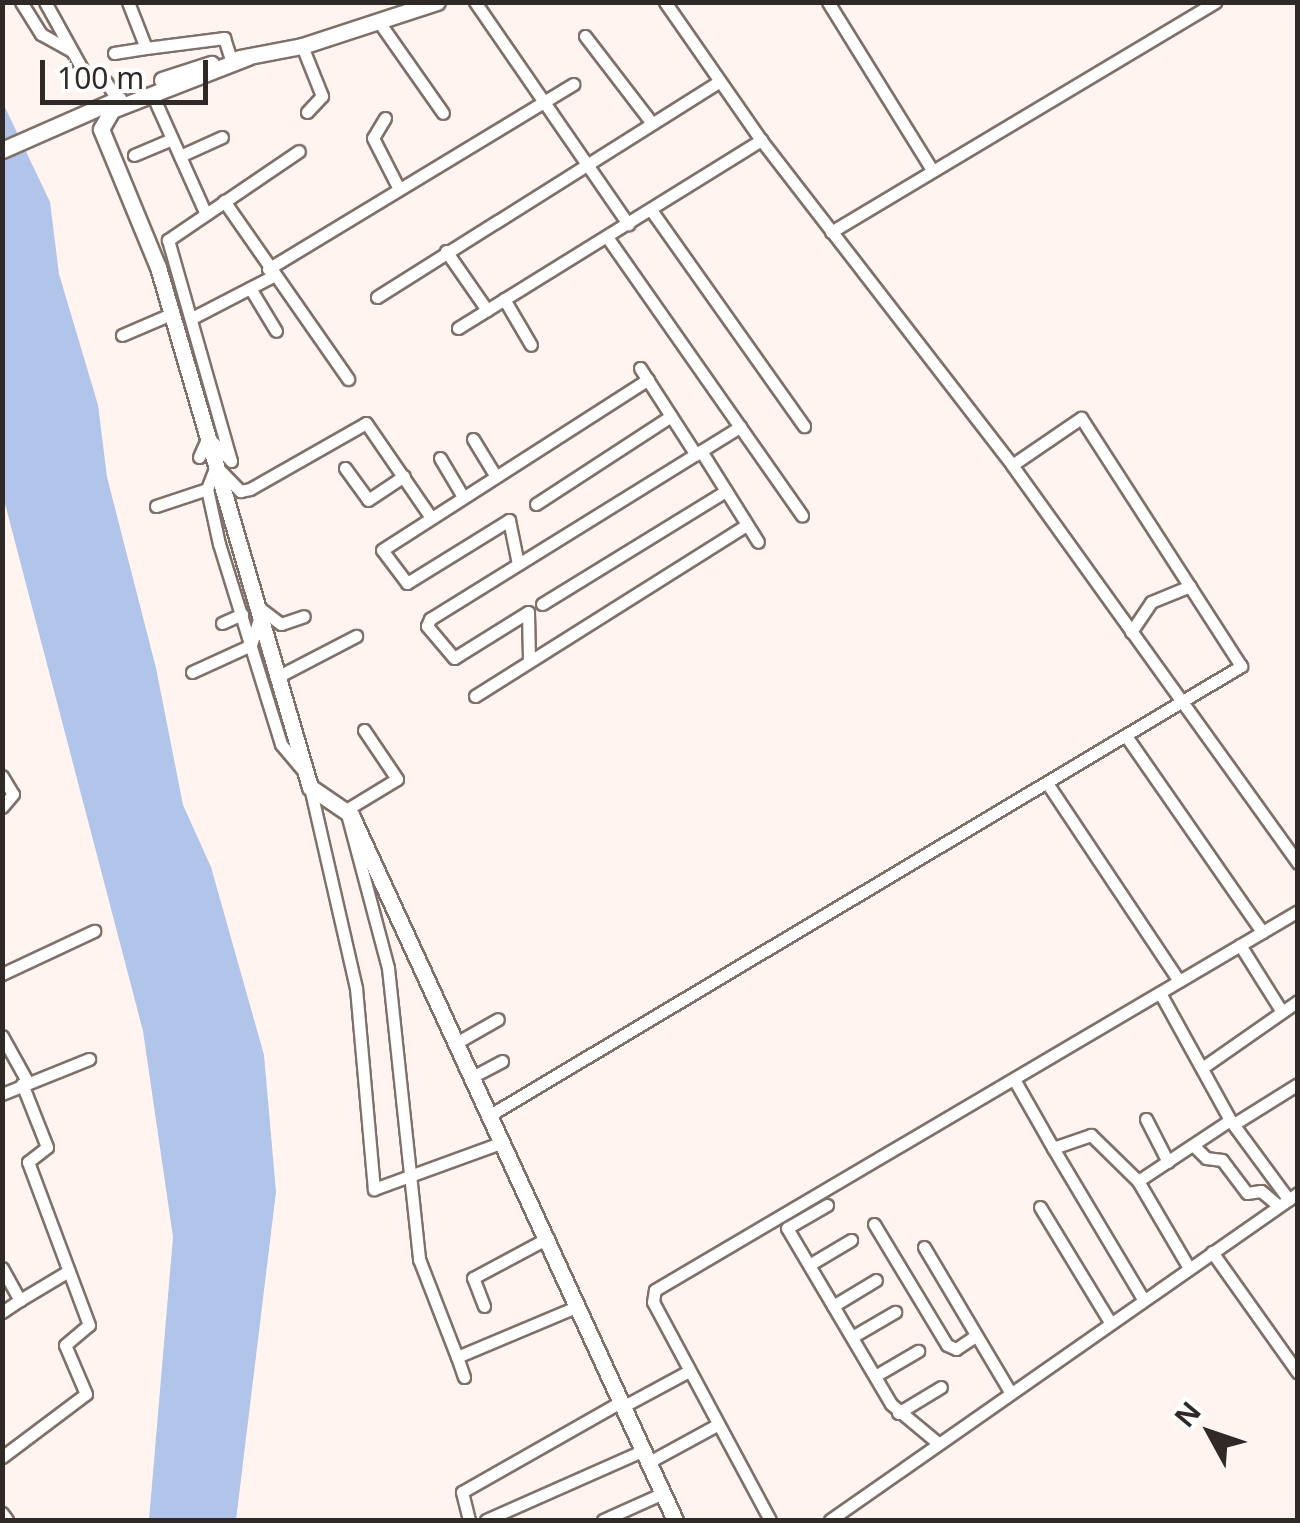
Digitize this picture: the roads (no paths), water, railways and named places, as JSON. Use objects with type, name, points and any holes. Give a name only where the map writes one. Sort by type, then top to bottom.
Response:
[{"type":"street","points":[[21,2],[41,34],[75,53]]},
{"type":"street","points":[[45,2],[54,9],[86,76],[106,82],[116,99]]},
{"type":"street","points":[[128,2],[146,48]]},
{"type":"street","points":[[2,150],[116,99],[230,60],[302,46],[436,2]]},
{"type":"street","points":[[475,2],[628,224]]},
{"type":"street","points":[[665,2],[761,140],[1012,465],[1298,862]]},
{"type":"street","points":[[828,2],[932,170]]},
{"type":"street","points":[[831,232],[1216,2]]},
{"type":"street","points":[[379,22],[443,112]]},
{"type":"street","points":[[585,36],[651,122]]},
{"type":"street","points":[[114,53],[224,38],[230,60]]},
{"type":"street","points":[[302,46],[322,96],[308,112]]},
{"type":"street","points":[[248,56],[112,110],[100,129],[171,314],[208,437],[253,612],[250,645],[281,744],[308,780],[337,804],[490,1115],[675,1520]]},
{"type":"street","points":[[377,297],[718,82]]},
{"type":"street","points":[[192,318],[250,288],[398,187],[572,84]]},
{"type":"street","points":[[152,94],[205,212]]},
{"type":"street","points":[[385,118],[373,138],[398,187]]},
{"type":"street","points":[[180,156],[222,138]]},
{"type":"street","points":[[134,155],[172,139]]},
{"type":"street","points":[[458,328],[761,140]]},
{"type":"street","points":[[208,437],[232,460],[168,240],[299,151]]},
{"type":"street","points":[[224,201],[348,379]]},
{"type":"street","points":[[651,210],[804,426]]},
{"type":"street","points":[[607,237],[802,514]]},
{"type":"street","points":[[446,251],[487,310]]},
{"type":"street","points":[[250,288],[276,330]]},
{"type":"street","points":[[504,300],[531,344]]},
{"type":"street","points":[[122,335],[171,314]]},
{"type":"street","points":[[518,564],[509,520],[404,583],[382,550],[644,374],[758,542]]},
{"type":"street","points":[[536,504],[670,416]]},
{"type":"street","points":[[490,1115],[1241,666],[1080,418],[1012,465]]},
{"type":"street","points":[[216,466],[240,491],[250,489],[366,423],[430,516]]},
{"type":"street","points":[[529,660],[528,612],[454,658],[428,626],[518,564],[740,427]]},
{"type":"street","points":[[200,457],[208,437]]},
{"type":"street","points":[[473,439],[495,475]]},
{"type":"street","points":[[440,458],[462,495]]},
{"type":"street","points":[[216,466],[207,490],[279,676],[308,780],[356,988],[374,1189],[502,1142]]},
{"type":"street","points":[[346,468],[368,500],[404,476]]},
{"type":"street","points":[[156,506],[207,490]]},
{"type":"street","points":[[542,604],[726,491]]},
{"type":"street","points":[[475,696],[747,525]]},
{"type":"street","points":[[1132,632],[1151,602],[1190,586]]},
{"type":"street","points":[[222,623],[253,612],[281,624],[304,616]]},
{"type":"street","points":[[279,676],[356,636]]},
{"type":"street","points":[[192,672],[250,645]]},
{"type":"street","points":[[337,804],[397,779],[364,730]]},
{"type":"street","points":[[1126,736],[1262,932]]},
{"type":"street","points":[[2,776],[12,794],[2,808]]},
{"type":"street","points":[[1046,783],[1179,981]]},
{"type":"street","points":[[337,804],[388,968],[420,1266],[464,1377]]},
{"type":"street","points":[[770,1520],[653,1302],[655,1290],[1016,1081],[1298,911]]},
{"type":"street","points":[[2,974],[94,931]]},
{"type":"street","points":[[1240,945],[1282,1012]]},
{"type":"street","points":[[1160,993],[1232,1122],[1288,1200]]},
{"type":"street","points":[[1202,1068],[1298,1001]]},
{"type":"street","points":[[456,1043],[498,1018]]},
{"type":"street","points":[[2,1036],[25,1083],[47,1148],[28,1160],[89,1328],[64,1349],[86,1394],[2,1457]]},
{"type":"street","points":[[2,1094],[89,1060]]},
{"type":"street","points":[[472,1077],[502,1061]]},
{"type":"street","points":[[1016,1081],[1143,1299]]},
{"type":"street","points":[[1138,1181],[1298,1084]]},
{"type":"street","points":[[1146,1119],[1168,1162]]},
{"type":"street","points":[[1053,1148],[1091,1136],[1138,1181],[1189,1268]]},
{"type":"street","points":[[1193,1145],[1206,1158],[1222,1160],[1247,1193],[1261,1190],[1288,1200]]},
{"type":"street","points":[[830,1520],[1288,1200]]},
{"type":"street","points":[[827,1205],[787,1228],[898,1413],[938,1444]]},
{"type":"street","points":[[1040,1208],[1110,1322]]},
{"type":"street","points":[[874,1224],[948,1345],[956,1349],[975,1336]]},
{"type":"street","points":[[484,1306],[473,1278],[548,1238]]},
{"type":"street","points":[[809,1265],[852,1240]]},
{"type":"street","points":[[924,1246],[1010,1392]]},
{"type":"street","points":[[1212,1252],[1298,1373]]},
{"type":"street","points":[[2,1268],[20,1300]]},
{"type":"street","points":[[2,1312],[67,1272]]},
{"type":"street","points":[[833,1306],[876,1280]]},
{"type":"street","points":[[457,1357],[576,1307]]},
{"type":"street","points":[[852,1337],[896,1312]]},
{"type":"street","points":[[874,1376],[918,1351]]},
{"type":"street","points":[[469,1520],[462,1492],[688,1371]]},
{"type":"street","points":[[898,1413],[940,1387]]},
{"type":"street","points":[[486,1520],[717,1426]]},
{"type":"street","points":[[603,1520],[663,1493]]},
{"type":"street","points":[[2,1513],[7,1520]]},
{"type":"water","points":[[2,101],[50,202],[59,274],[98,405],[107,477],[156,668],[183,805],[211,867],[264,1055],[276,1192],[236,1520],[149,1520],[173,1237],[143,1031],[3,496]]}]
